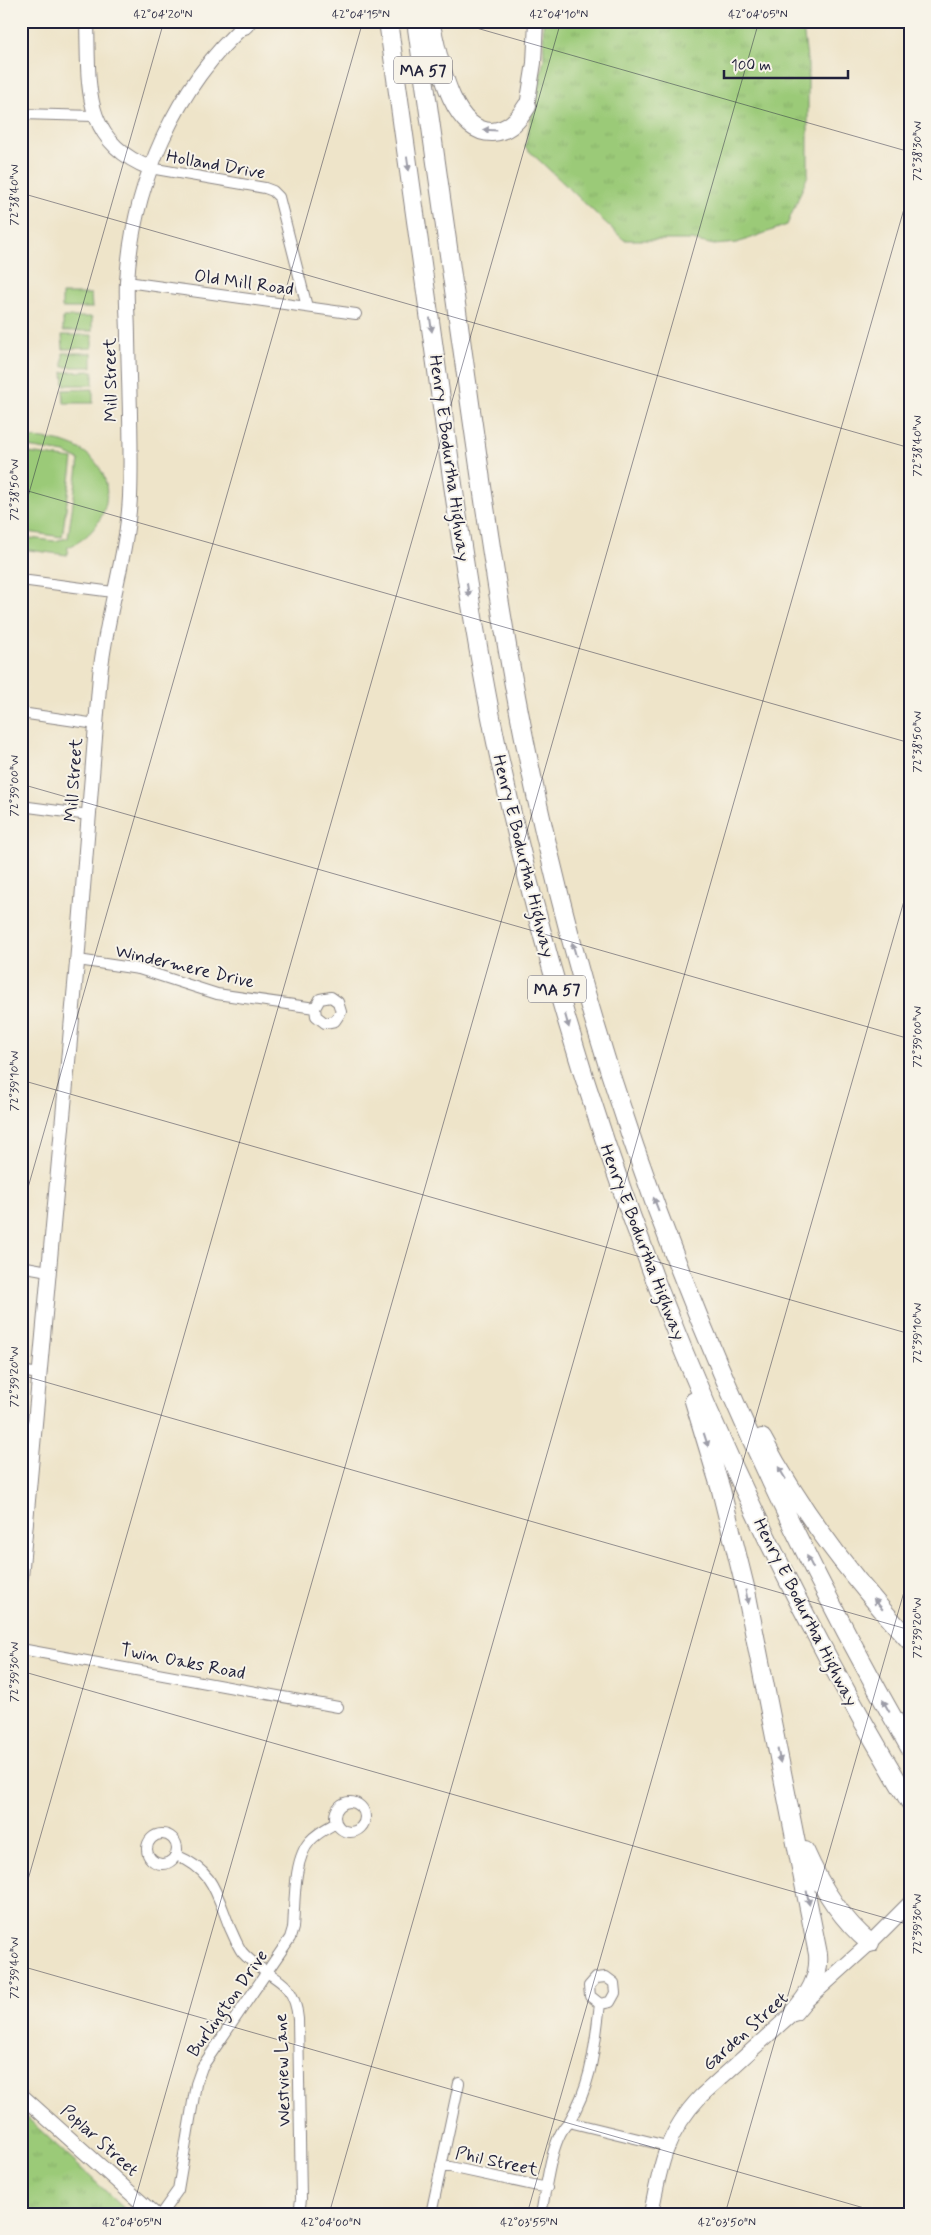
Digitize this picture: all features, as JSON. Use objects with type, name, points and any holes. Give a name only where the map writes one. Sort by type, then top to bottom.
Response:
[{"type":"highway","name":"Henry E Bodurtha Highway","points":[[388,21],[469,594],[500,762],[533,899],[571,1036],[612,1160],[661,1293],[707,1407],[764,1531],[844,1687],[910,1802]]},
{"type":"highway","name":"Henry E Bodurtha Highway","points":[[416,21],[492,561],[522,733],[556,879],[581,974],[627,1121],[664,1225],[720,1366],[766,1471],[822,1586],[910,1748]]},
{"type":"highway","points":[[430,21],[447,87],[456,106],[470,124],[486,131],[503,130],[514,123],[527,106]]},
{"type":"highway","points":[[664,1225],[736,1384],[778,1467],[836,1553],[910,1641]]},
{"type":"highway","points":[[661,1293],[712,1461],[736,1548],[788,1798],[819,1962],[817,1976],[812,1988],[794,2012]]},
{"type":"highway","points":[[788,1798],[798,1835],[818,1878],[839,1910],[870,1943]]},
{"type":"street","points":[[87,21],[89,75],[94,116],[100,129],[110,141],[129,158],[150,168]]},
{"type":"street","points":[[527,106],[534,63],[536,21]]},
{"type":"street","name":"Mill Street","points":[[21,1577],[26,1479],[39,1374],[78,960],[102,656],[123,548],[130,498],[127,282],[136,218],[150,168],[172,120],[190,90],[214,58],[247,22]]},
{"type":"street","points":[[21,114],[94,116]]},
{"type":"street","name":"Holland Drive","points":[[150,168],[273,191],[279,198],[285,217],[307,307]]},
{"type":"street","name":"Old Mill Road","points":[[127,282],[356,314]]},
{"type":"street","points":[[21,580],[114,592]]},
{"type":"street","points":[[21,714],[96,724]]},
{"type":"street","points":[[21,806],[89,815]]},
{"type":"street","name":"Windermere Drive","points":[[78,960],[139,969],[217,994],[315,1008]]},
{"type":"street","points":[[21,1266],[48,1271]]},
{"type":"street","points":[[21,1371],[39,1374]]},
{"type":"street","name":"Twin Oaks Road","points":[[21,1649],[338,1707]]},
{"type":"street","name":"Burlington Drive","points":[[160,2214],[178,2190],[196,2084],[202,2067],[286,1946],[292,1933],[299,1865],[304,1849],[316,1835],[336,1823]]},
{"type":"street","name":"Westview Lane","points":[[176,1855],[193,1862],[206,1874],[239,1947],[249,1958],[289,1989],[295,2001],[298,2014],[301,2199],[299,2214]]},
{"type":"street","name":"Garden Street","points":[[651,2214],[660,2168],[667,2146],[679,2123],[692,2105],[870,1943],[910,1903]]},
{"type":"street","points":[[541,2214],[558,2139],[581,2101],[589,2078],[600,2004]]},
{"type":"street","points":[[431,2214],[459,2083]]},
{"type":"street","name":"Poplar Street","points":[[21,2095],[154,2214]]},
{"type":"street","points":[[569,2122],[667,2146]]},
{"type":"street","name":"Phil Street","points":[[441,2165],[547,2188]]},
{"type":"green space","points":[[543,21],[802,21],[808,65],[808,175],[787,225],[737,243],[714,245],[692,240],[624,240],[525,147],[544,59]]},
{"type":"green space","points":[[62,294],[91,294],[92,308],[62,308]]},
{"type":"green space","points":[[63,317],[92,317],[92,331],[63,331]]},
{"type":"green space","points":[[21,333],[28,333],[29,401],[21,402]]},
{"type":"green space","points":[[62,335],[92,335],[92,348],[63,349]]},
{"type":"green space","points":[[63,353],[92,353],[92,367],[63,367]]},
{"type":"green space","points":[[93,371],[93,385],[64,385],[63,372]]},
{"type":"green space","points":[[93,389],[93,403],[64,403],[63,390]]},
{"type":"green space","points":[[21,437],[52,440],[74,446],[94,461],[103,473],[106,487],[106,502],[102,516],[94,529],[68,547],[67,555],[21,549],[21,537],[54,541],[68,538],[79,460],[65,453],[21,446]]},
{"type":"green space","points":[[21,452],[73,459],[62,537],[21,531]]},
{"type":"green space","points":[[21,2112],[130,2214],[21,2214]]}]
